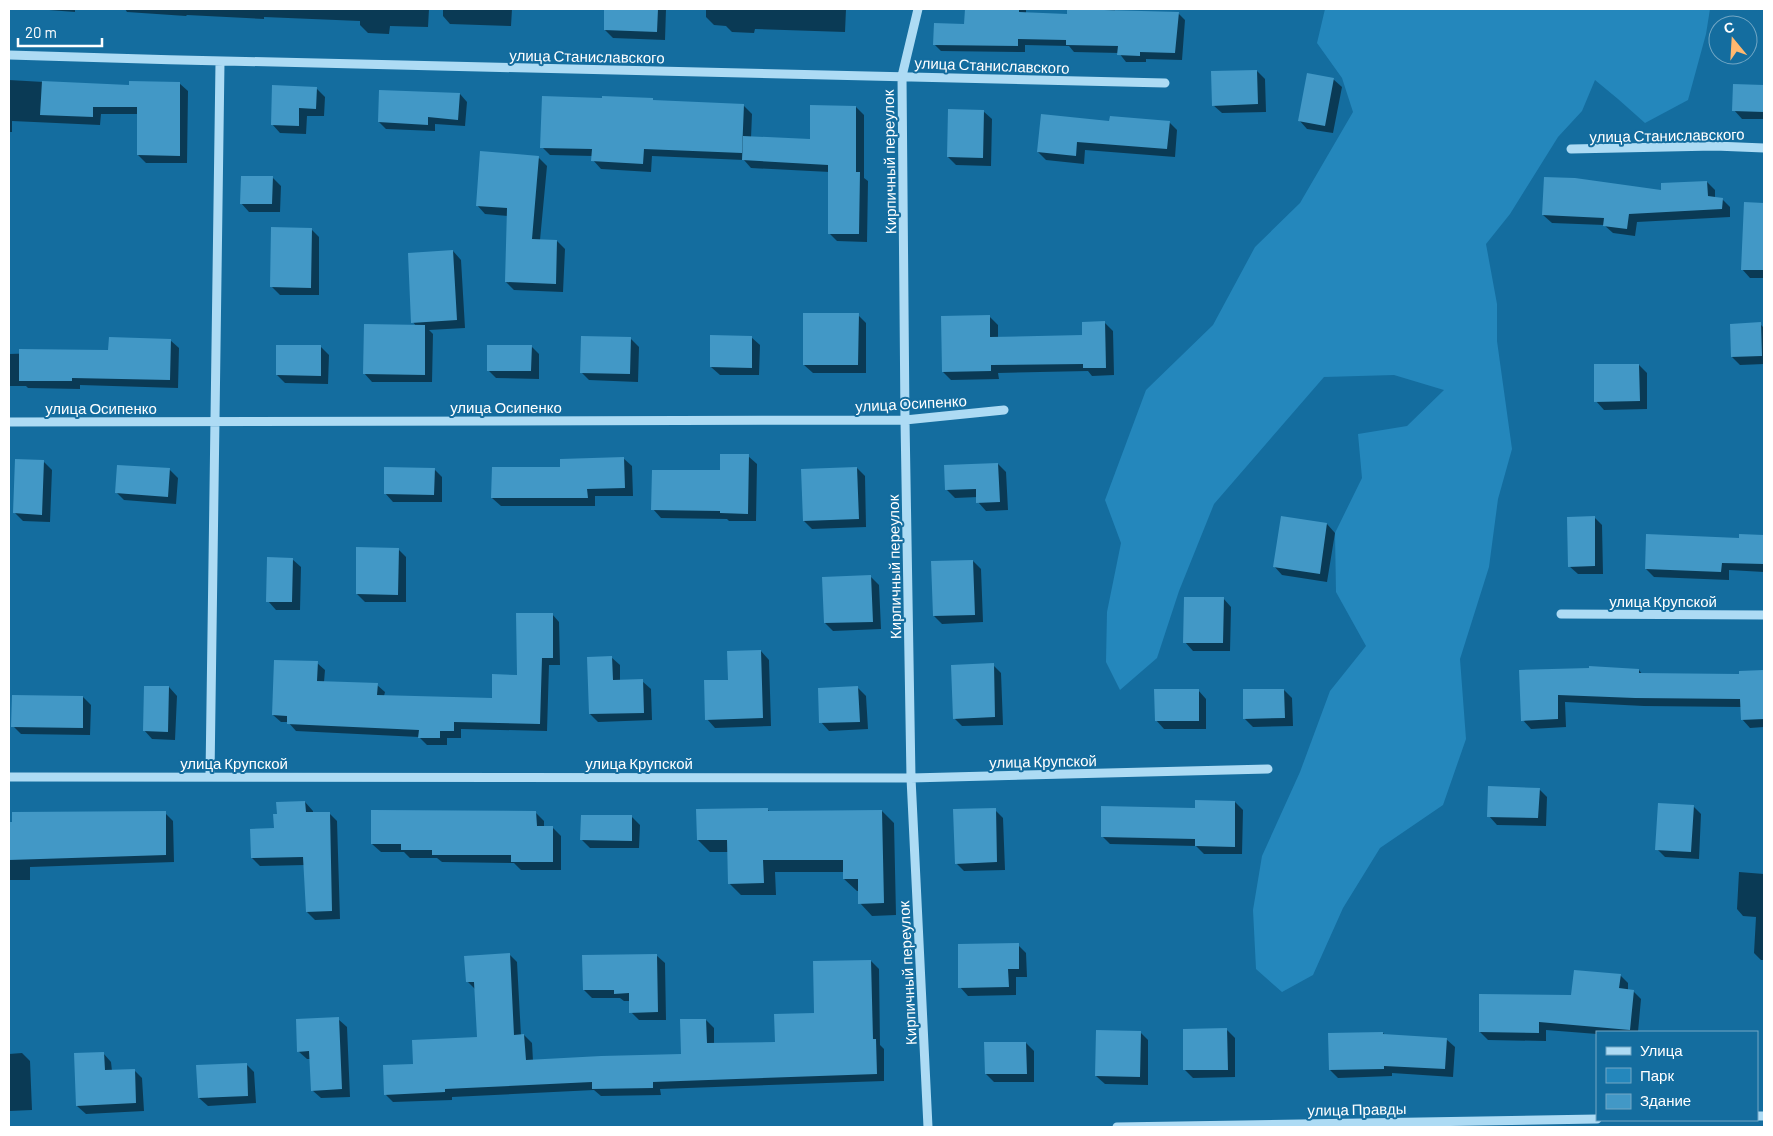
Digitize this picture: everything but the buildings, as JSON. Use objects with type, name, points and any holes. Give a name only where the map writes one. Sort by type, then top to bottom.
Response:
[{"type":"street","name":"Кирпичный переулок","points":[[918,9],[902,76],[905,420],[911,778],[928,1127]]},
{"type":"street","name":"улица Станиславского","points":[[9,55],[220,62],[902,76],[1165,84]]},
{"type":"street","points":[[210,776],[220,62]]},
{"type":"street","name":"улица Станиславского","points":[[1570,149],[1715,146],[1764,148]]},
{"type":"street","name":"улица Осипенко","points":[[9,422],[905,420],[1004,410]]},
{"type":"street","name":"улица Крупской","points":[[1561,614],[1764,615]]},
{"type":"street","name":"улица Крупской","points":[[9,777],[911,778],[1268,769]]},
{"type":"street","name":"улица Правды","points":[[1118,1127],[1596,1119]]},
{"type":"green space","points":[[1325,9],[1710,9],[1706,34],[1688,100],[1645,123],[1595,80],[1582,111],[1558,137],[1510,214],[1486,244],[1497,304],[1497,341],[1512,449],[1498,499],[1489,567],[1460,659],[1466,739],[1443,805],[1380,848],[1343,908],[1313,975],[1282,992],[1256,969],[1253,910],[1262,856],[1300,772],[1330,691],[1366,646],[1336,592],[1335,533],[1362,478],[1358,434],[1407,426],[1444,390],[1394,375],[1324,377],[1214,504],[1179,591],[1157,658],[1120,690],[1106,662],[1107,612],[1121,543],[1105,500],[1146,390],[1213,325],[1255,247],[1300,203],[1353,112],[1342,78],[1317,43]]}]
